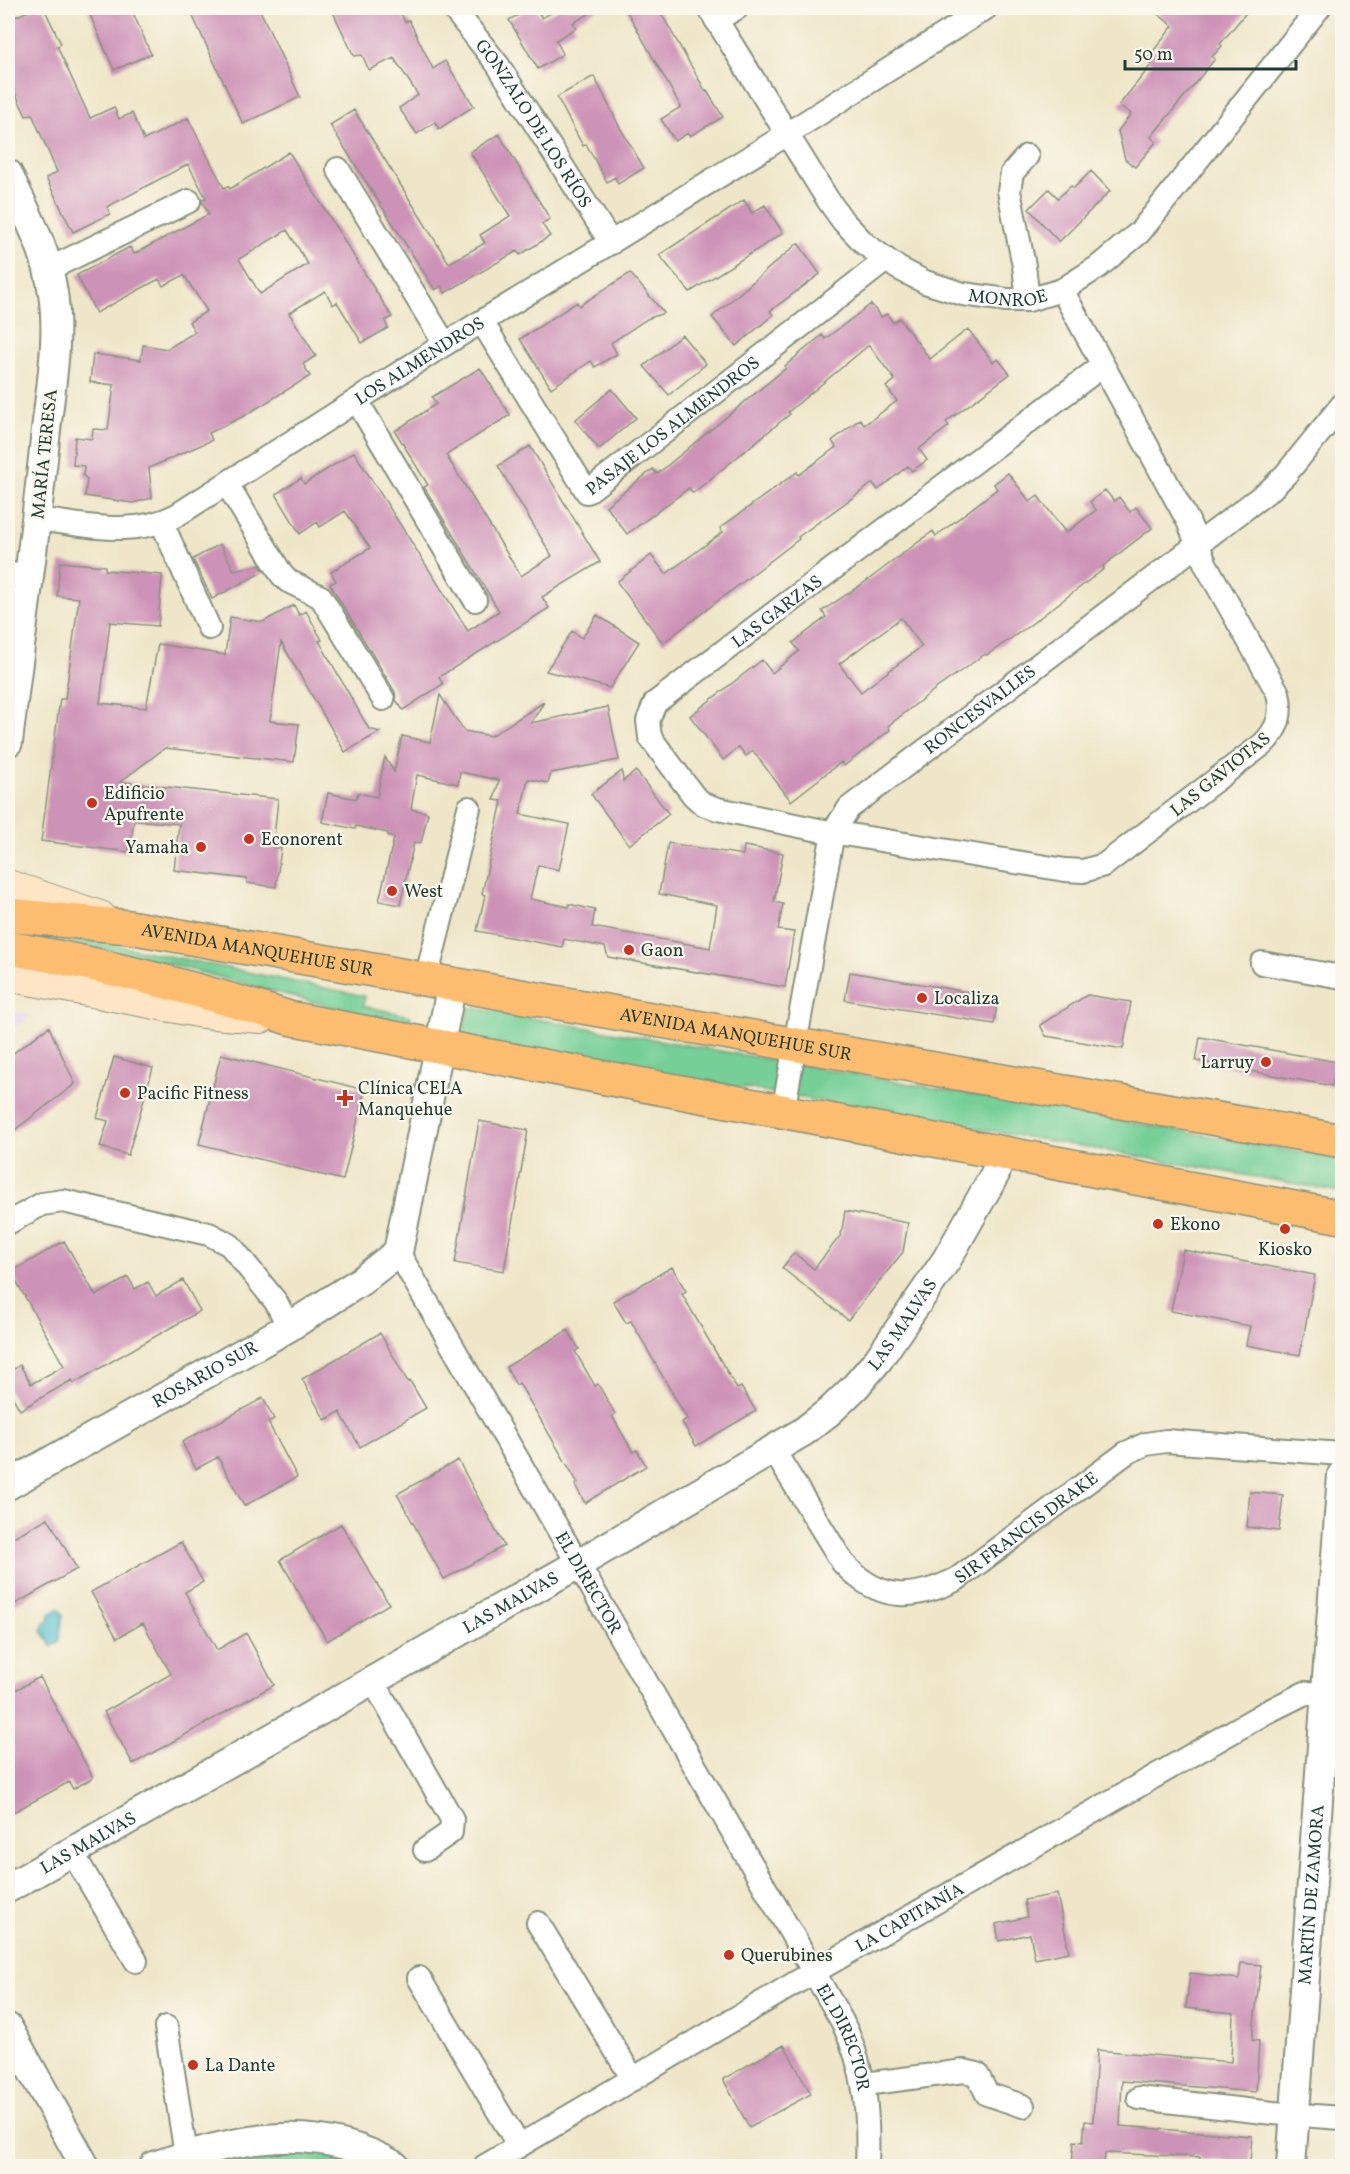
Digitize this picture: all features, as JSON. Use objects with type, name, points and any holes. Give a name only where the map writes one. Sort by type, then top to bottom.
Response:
[{"type":"main road","name":"AVENIDA MANQUEHUE SUR","points":[[8,886],[129,927]]},
{"type":"main road","name":"AVENIDA MANQUEHUE SUR","points":[[8,915],[129,927],[1342,1141]]},
{"type":"main road","points":[[8,948],[129,972],[289,1018],[1342,1217]]},
{"type":"main road","points":[[8,975],[203,1012],[289,1018]]},
{"type":"street","name":"GONZALO DE LOS RÍOS","points":[[453,8],[498,66],[611,243]]},
{"type":"street","points":[[712,14],[737,8]]},
{"type":"street","points":[[787,134],[986,8]]},
{"type":"street","name":"MONROE","points":[[712,14],[843,221],[865,244],[886,260],[926,282],[963,294],[986,298],[1028,300],[1062,290],[1098,267],[1140,232],[1319,8]]},
{"type":"street","name":"LOS ALMENDROS","points":[[37,519],[129,529],[162,523],[445,344],[787,134]]},
{"type":"street","points":[[1026,156],[1012,173],[1009,191],[1024,266],[1028,300]]},
{"type":"street","points":[[338,169],[445,344]]},
{"type":"street","name":"MARÍA TERESA","points":[[8,174],[35,232],[49,269],[53,294],[55,341],[37,519],[18,575],[8,742]]},
{"type":"street","points":[[49,269],[189,201]]},
{"type":"street","name":"PASAJE LOS ALMENDROS","points":[[482,322],[587,492],[886,260]]},
{"type":"street","name":"LAS GAVIOTAS","points":[[834,832],[1083,871],[1104,865],[1263,744],[1270,738],[1278,723],[1280,703],[1278,693],[1206,565],[1188,521],[1062,290]]},
{"type":"street","name":"LAS GARZAS","points":[[834,832],[703,804],[693,795],[650,737],[648,721],[650,711],[662,697],[1102,366]]},
{"type":"street","points":[[357,401],[475,600]]},
{"type":"street","name":"RONCESVALLES","points":[[783,1112],[834,832],[849,808],[1271,489],[1342,405]]},
{"type":"street","points":[[226,484],[282,575],[288,581],[321,597],[383,699]]},
{"type":"street","points":[[162,523],[208,628]]},
{"type":"street","points":[[398,1252],[439,1047],[439,982],[469,808]]},
{"type":"street","points":[[1262,963],[1342,976]]},
{"type":"street","name":"LAS MALVAS","points":[[8,1888],[578,1564],[803,1432],[855,1387],[878,1360],[947,1259],[995,1174],[1001,1153]]},
{"type":"street","points":[[8,1224],[42,1204],[63,1201],[209,1234],[230,1245],[276,1302],[289,1327]]},
{"type":"street","name":"ROSARIO SUR","points":[[8,1485],[289,1327],[361,1281],[398,1252]]},
{"type":"street","name":"EL DIRECTOR","points":[[398,1252],[851,2038],[865,2085],[868,2127],[867,2166]]},
{"type":"street","name":"SIR FRANCIS DRAKE","points":[[774,1451],[843,1563],[853,1574],[878,1590],[910,1595],[927,1592],[957,1579],[1126,1453],[1146,1444],[1166,1441],[1342,1454]]},
{"type":"street","name":"MARTÍN DE ZAMORA","points":[[1291,2166],[1334,1693],[1342,1475]]},
{"type":"street","points":[[373,1681],[452,1819],[451,1832],[425,1850]]},
{"type":"street","name":"LA CAPITANÍA","points":[[485,2166],[814,1972],[1266,1713],[1305,1692],[1334,1693]]},
{"type":"street","points":[[72,1852],[136,1961]]},
{"type":"street","points":[[538,1923],[633,2079]]},
{"type":"street","points":[[419,1978],[519,2146]]},
{"type":"street","points":[[166,2027],[186,2155]]},
{"type":"street","points":[[8,2028],[85,2166]]},
{"type":"street","points":[[865,2085],[964,2072],[977,2074],[987,2094],[1023,2106]]},
{"type":"street","points":[[1139,2098],[1342,2118]]},
{"type":"street","points":[[154,2166],[186,2155],[254,2140],[321,2139],[357,2148],[395,2166]]},
{"type":"shaded area","points":[[8,1011],[32,1015],[8,1031]]},
{"type":"green space","points":[[31,928],[365,996],[363,1006],[411,1016],[409,1027],[146,958],[29,934]]},
{"type":"green space","points":[[468,1007],[1342,1159],[1342,1192],[463,1039]]},
{"type":"green space","points":[[247,2150],[330,2150],[371,2166],[185,2166]]},
{"type":"water","points":[[59,1608],[63,1615],[59,1641],[52,1646],[42,1631],[44,1624],[49,1621],[50,1614]]},
{"type":"building","points":[[35,8],[44,8],[61,44],[57,46],[90,118],[114,107],[119,119],[132,113],[144,140],[188,118],[224,188],[228,186],[230,189],[289,152],[392,317],[385,321],[388,328],[362,343],[337,302],[333,305],[325,291],[289,313],[316,356],[303,364],[310,376],[244,416],[209,433],[212,440],[149,468],[152,498],[133,503],[85,496],[87,479],[83,476],[84,466],[73,465],[75,437],[92,439],[93,429],[108,430],[114,385],[90,382],[93,354],[141,360],[143,345],[167,349],[195,332],[189,322],[207,311],[184,275],[163,286],[159,279],[96,313],[77,275],[130,247],[134,254],[209,214],[202,202],[206,198],[188,164],[107,207],[110,214],[73,232],[46,178],[57,172],[32,114],[26,116],[8,77],[8,20]],"holes":[[[287,230],[308,264],[260,294],[239,259]]]},
{"type":"building","points":[[87,8],[131,8],[151,54],[114,70]]},
{"type":"building","points":[[189,8],[259,8],[300,97],[243,124]]},
{"type":"building","points":[[331,8],[398,8],[405,22],[409,20],[433,69],[445,61],[474,106],[439,129],[435,122],[417,134],[399,108],[418,95],[394,58],[369,70],[362,55],[354,56]]},
{"type":"building","points":[[530,8],[536,8],[542,18],[560,8],[599,8],[573,23],[576,28],[556,40],[563,54],[538,69],[509,20]]},
{"type":"building","points":[[625,8],[658,8],[723,117],[690,136],[688,133],[675,141],[661,119],[681,107]]},
{"type":"building","points":[[1150,8],[1250,8],[1220,44],[1222,46],[1212,57],[1215,59],[1151,137],[1156,142],[1135,167],[1125,159],[1118,131],[1131,114],[1119,105],[1152,64],[1147,59],[1173,26]]},
{"type":"building","points":[[594,76],[619,126],[644,168],[618,184],[615,177],[607,182],[586,144],[583,146],[557,97]]},
{"type":"building","points":[[354,110],[449,263],[485,243],[480,235],[510,216],[470,152],[499,134],[550,219],[542,224],[550,236],[520,255],[517,251],[445,293],[441,286],[435,290],[330,125]]},
{"type":"building","points":[[1091,171],[1110,191],[1059,242],[1029,209],[1049,189],[1058,198],[1071,186],[1074,188]]},
{"type":"building","points":[[744,200],[752,213],[765,205],[783,233],[690,292],[659,255]]},
{"type":"building","points":[[798,243],[820,274],[770,311],[773,315],[736,346],[712,317]]},
{"type":"building","points":[[630,273],[664,313],[647,319],[611,343],[617,354],[595,367],[591,361],[551,388],[520,339],[577,302],[579,306]]},
{"type":"building","points":[[871,304],[881,317],[887,314],[893,323],[899,318],[930,359],[968,329],[993,362],[998,359],[1010,374],[946,422],[949,426],[919,449],[927,460],[912,471],[908,466],[878,490],[873,483],[798,537],[799,539],[663,643],[617,582],[651,555],[666,574],[723,532],[720,528],[797,472],[799,475],[836,447],[832,441],[860,419],[864,425],[897,401],[886,387],[895,380],[869,345],[788,412],[790,414],[693,493],[689,488],[627,534],[606,506],[653,469],[657,474],[786,368],[785,366],[822,335],[825,339]]},
{"type":"building","points":[[682,335],[706,364],[669,395],[644,366]]},
{"type":"building","points":[[480,368],[510,415],[446,455],[521,576],[552,556],[498,466],[530,446],[600,562],[542,597],[549,608],[439,677],[443,684],[403,710],[396,700],[395,692],[330,584],[336,581],[331,572],[370,548],[345,511],[320,527],[317,522],[300,534],[276,494],[301,478],[304,484],[354,452],[468,631],[499,611],[424,487],[428,485],[395,431],[436,404],[432,397]]},
{"type":"building","points":[[612,389],[636,418],[599,449],[575,420]]},
{"type":"building","points":[[1008,473],[1030,502],[1038,496],[1066,533],[1096,510],[1090,502],[1105,490],[1114,501],[1119,497],[1130,512],[1136,507],[1152,528],[1103,566],[1104,569],[1026,628],[934,690],[888,726],[890,730],[844,766],[841,762],[791,801],[753,751],[746,756],[739,747],[723,760],[690,716],[762,660],[772,673],[799,651],[793,643],[826,617],[822,611],[933,531],[936,536],[997,489],[994,484]],"holes":[[[901,618],[922,646],[861,692],[839,664]]]},
{"type":"building","points":[[220,544],[234,570],[260,565],[264,571],[212,599],[193,559]]},
{"type":"building","points":[[60,562],[105,566],[105,570],[162,575],[158,626],[110,622],[100,703],[146,708],[158,644],[225,655],[230,617],[263,622],[294,605],[299,615],[306,611],[322,640],[319,641],[369,729],[380,732],[345,752],[281,642],[270,721],[299,724],[294,762],[165,748],[120,782],[278,799],[273,848],[281,848],[276,887],[247,883],[247,879],[174,870],[179,824],[134,820],[129,852],[41,841],[60,699],[65,699],[79,598],[57,596]]},
{"type":"building","points":[[597,615],[639,642],[610,688],[546,671],[572,631],[582,638]]},
{"type":"building","points":[[440,695],[464,731],[491,736],[544,702],[531,723],[608,707],[619,760],[551,773],[548,783],[528,779],[520,814],[569,824],[559,870],[538,865],[530,899],[595,910],[592,927],[710,948],[717,905],[659,894],[668,843],[743,855],[744,846],[783,853],[774,902],[783,904],[778,930],[794,932],[785,987],[608,957],[605,947],[564,939],[562,947],[477,931],[485,895],[482,894],[502,801],[494,800],[499,780],[460,772],[458,784],[417,775],[411,809],[428,813],[421,843],[414,842],[400,905],[379,901],[394,838],[388,836],[388,833],[322,822],[328,793],[356,799],[358,793],[377,797],[385,757],[394,772],[402,736],[430,742]]},
{"type":"building","points":[[622,771],[623,781],[636,771],[669,814],[629,845],[591,794]]},
{"type":"building","name":"Localiza","points":[[850,972],[998,997],[994,1024],[845,1000]]},
{"type":"building","points":[[1087,995],[1131,1002],[1123,1049],[1046,1036],[1040,1025]]},
{"type":"building","points":[[49,1027],[75,1084],[8,1135],[8,1057]]},
{"type":"building","name":"Larruy","points":[[1200,1037],[1337,1062],[1332,1086],[1196,1061]]},
{"type":"building","points":[[221,1054],[365,1090],[343,1180],[199,1144]]},
{"type":"building","name":"Pacific Fitness","points":[[114,1057],[153,1068],[128,1155],[100,1147],[108,1121],[97,1118]]},
{"type":"building","points":[[479,1121],[528,1130],[504,1271],[455,1263]]},
{"type":"building","points":[[845,1211],[908,1223],[903,1252],[848,1320],[782,1268],[794,1253],[814,1269],[841,1235]]},
{"type":"building","points":[[64,1241],[96,1296],[128,1277],[135,1289],[148,1282],[156,1296],[183,1280],[200,1311],[74,1383],[72,1380],[20,1410],[8,1389],[8,1373],[20,1365],[31,1384],[64,1366],[11,1272]]},
{"type":"building","points":[[1183,1250],[1315,1275],[1300,1355],[1246,1345],[1250,1326],[1171,1311]]},
{"type":"building","points":[[672,1267],[686,1291],[682,1294],[737,1389],[741,1387],[756,1411],[696,1446],[682,1422],[687,1419],[631,1321],[626,1323],[613,1301]]},
{"type":"building","points":[[568,1330],[579,1349],[575,1351],[595,1386],[598,1384],[615,1414],[612,1416],[633,1452],[637,1450],[646,1466],[585,1503],[575,1485],[578,1483],[519,1383],[516,1385],[506,1367]]},
{"type":"building","points":[[380,1333],[426,1408],[360,1447],[340,1412],[325,1420],[302,1379]]},
{"type":"building","points":[[263,1398],[274,1419],[268,1422],[297,1477],[244,1506],[218,1457],[196,1469],[182,1442]]},
{"type":"building","points":[[458,1460],[504,1546],[444,1579],[397,1494]]},
{"type":"building","points":[[1250,1492],[1283,1495],[1279,1531],[1247,1527]]},
{"type":"building","points":[[48,1518],[77,1569],[8,1608],[8,1540]]},
{"type":"building","points":[[341,1524],[389,1604],[327,1641],[280,1560]]},
{"type":"building","points":[[181,1542],[203,1582],[185,1592],[217,1650],[246,1633],[274,1685],[133,1764],[104,1712],[171,1674],[143,1623],[117,1638],[91,1592]]},
{"type":"building","points":[[40,1677],[93,1778],[73,1789],[69,1782],[8,1815],[8,1694]]},
{"type":"building","points":[[1057,1894],[1069,1952],[1035,1959],[1030,1934],[999,1941],[996,1924],[1027,1917],[1024,1900]]},
{"type":"building","points":[[1241,1963],[1261,1965],[1252,2040],[1259,2041],[1256,2092],[1122,2081],[1120,2126],[1252,2136],[1250,2162],[1200,2160],[1200,2157],[1105,2153],[1104,2166],[1082,2166],[1082,2164],[1072,2163],[1074,2141],[1083,2142],[1085,2121],[1093,2122],[1097,2050],[1231,2062],[1233,2013],[1186,2008],[1190,1973],[1239,1979]]},
{"type":"building","points":[[784,2045],[811,2094],[749,2127],[723,2079]]},
{"type":"place","name":"Edificio Apufrente","points":[[92,803]]},
{"type":"place","name":"Econorent","points":[[249,839]]},
{"type":"place","name":"Yamaha","points":[[201,847]]},
{"type":"place","name":"West","points":[[392,891]]},
{"type":"place","name":"Gaon","points":[[629,950]]},
{"type":"place","name":"Localiza","points":[[922,998]]},
{"type":"place","name":"Larruy","points":[[1266,1062]]},
{"type":"place","name":"Pacific Fitness","points":[[125,1093]]},
{"type":"place","name":"Clínica CELA Manquehue","points":[[345,1098]]},
{"type":"place","name":"Ekono","points":[[1158,1224]]},
{"type":"place","name":"Kiosko","points":[[1285,1229]]},
{"type":"place","name":"Querubines","points":[[729,1955]]},
{"type":"place","name":"La Dante","points":[[193,2065]]}]
